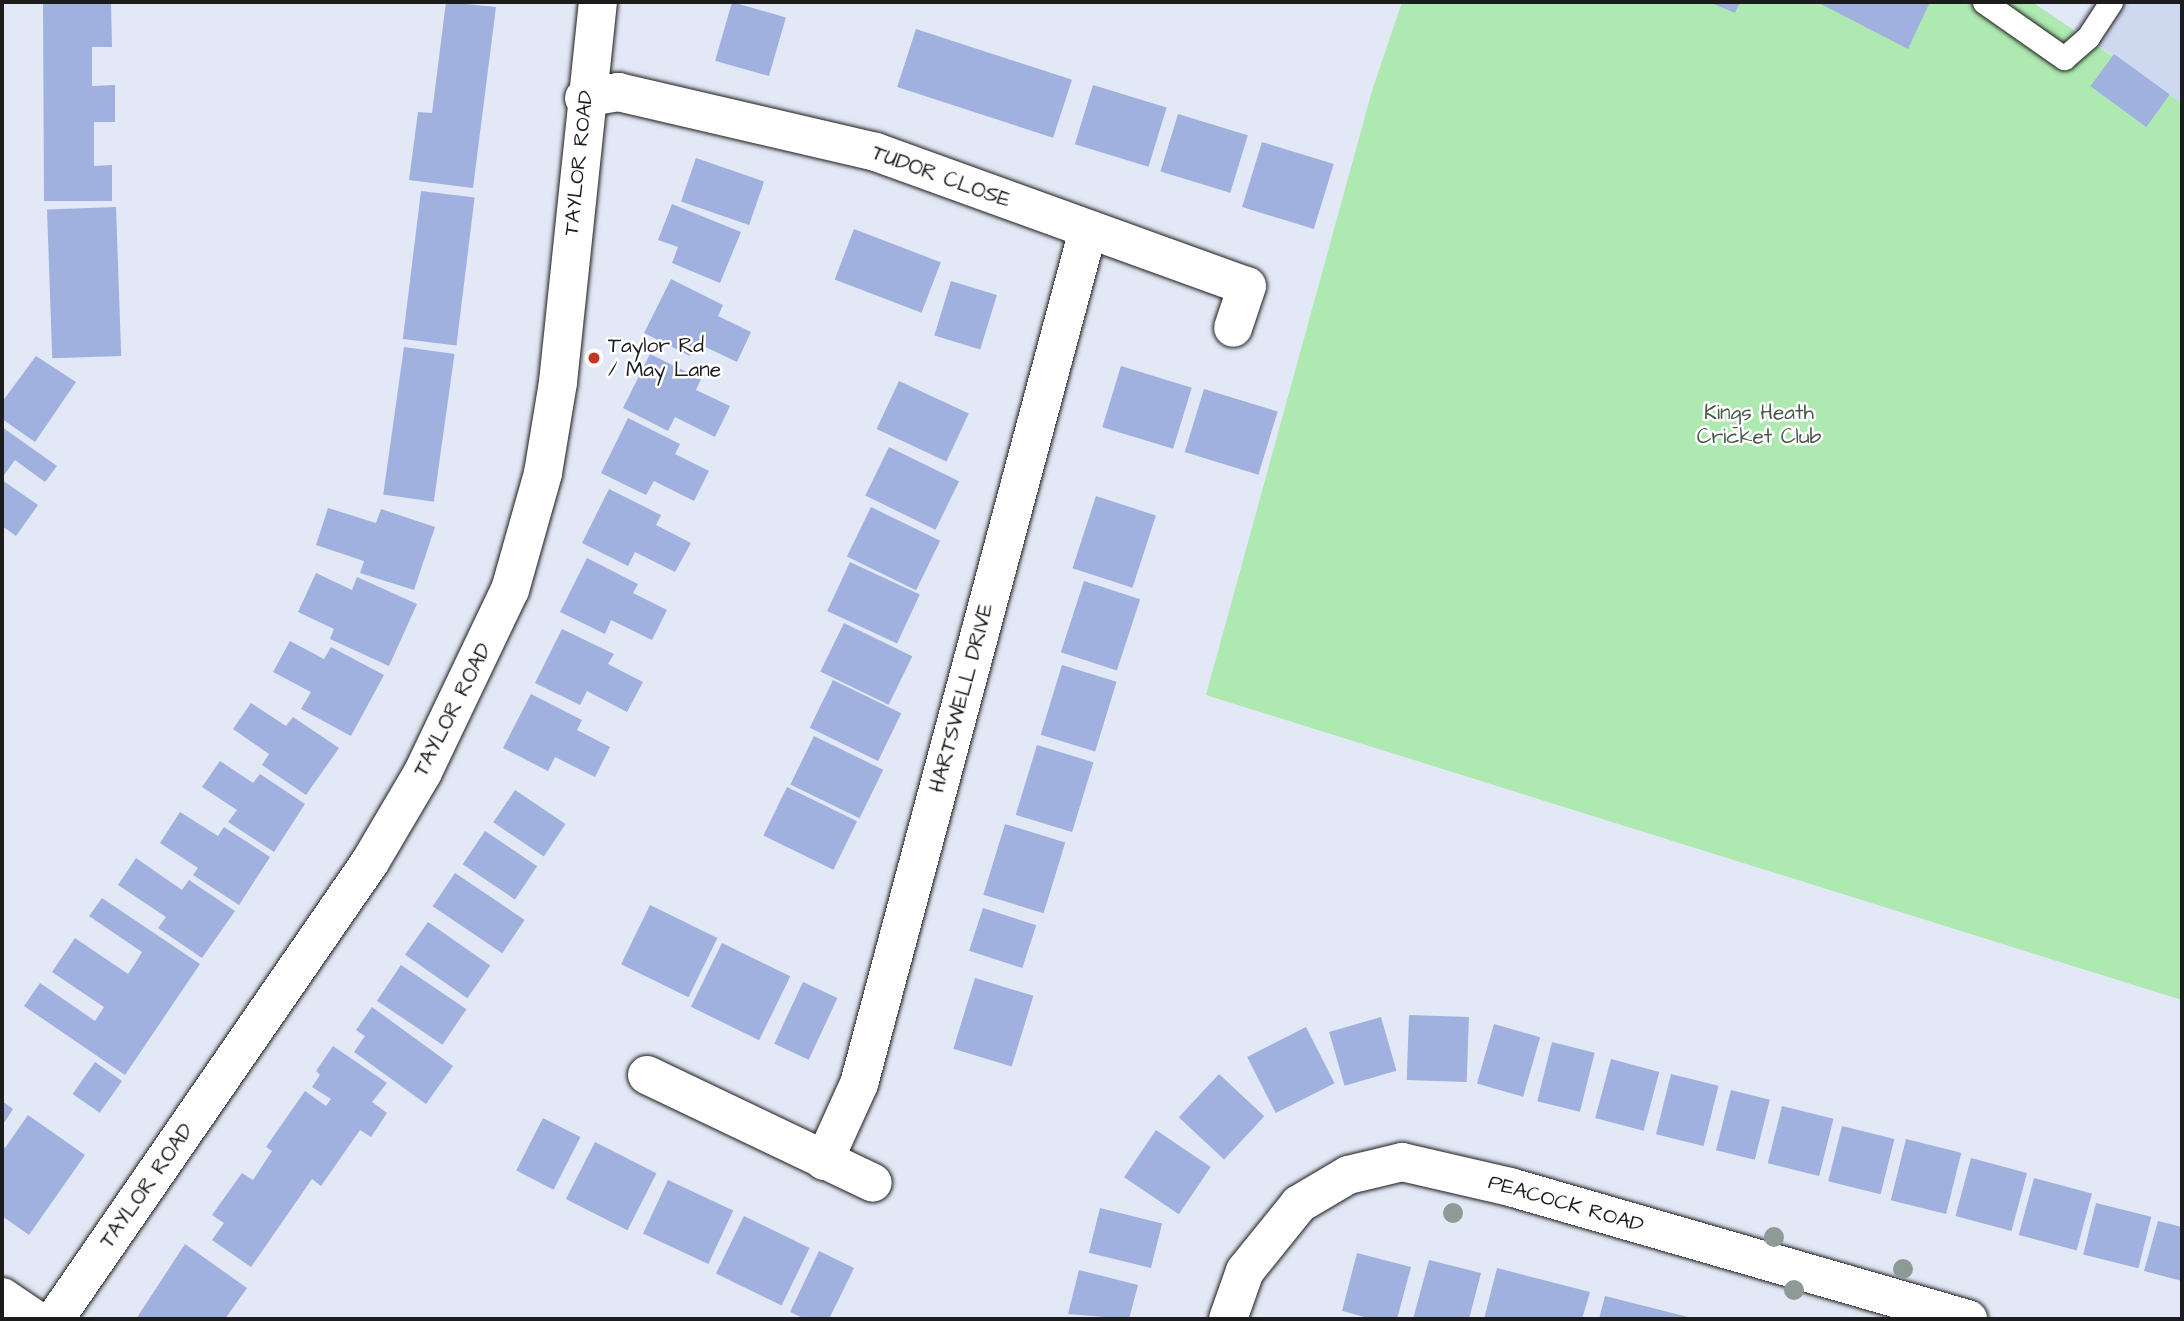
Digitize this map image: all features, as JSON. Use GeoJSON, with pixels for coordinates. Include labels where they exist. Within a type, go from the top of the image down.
{"type":"FeatureCollection","features":[{"type":"Feature","properties":{"kind":"street","name":"TAYLOR ROAD"},"geometry":{"type":"LineString","coordinates":[[55,1319],[370,862],[429,760],[510,590],[543,473],[556,395],[584,98],[598,2]]}},
{"type":"Feature","properties":{"kind":"street","name":"TUDOR CLOSE"},"geometry":{"type":"LineString","coordinates":[[584,98],[618,92],[794,129],[876,152],[1247,286],[1233,328]]}},
{"type":"Feature","properties":{"kind":"street","name":"HARTSWELL DRIVE"},"geometry":{"type":"LineString","coordinates":[[824,1161],[859,1084],[1088,230]]}},
{"type":"Feature","properties":{"kind":"street"},"geometry":{"type":"LineString","coordinates":[[647,1075],[873,1183]]}},
{"type":"Feature","properties":{"kind":"street","name":"PEACOCK ROAD"},"geometry":{"type":"LineString","coordinates":[[1228,1319],[1245,1272],[1299,1204],[1348,1175],[1402,1162],[1510,1187],[1968,1319]]}},
{"type":"Feature","properties":{"kind":"street"},"geometry":{"type":"LineString","coordinates":[[2,1297],[34,1319]]}},
{"type":"Feature","properties":{"kind":"lane"},"geometry":{"type":"LineString","coordinates":[[1984,2],[2064,58],[2088,37],[2111,2]]}},
{"type":"Feature","properties":{"kind":"shaded area"},"geometry":{"type":"Polygon","coordinates":[[[2092,2],[2182,2],[2182,103],[2074,29],[2092,2]]]}},
{"type":"Feature","properties":{"kind":"green space","name":"Kings Heath Cricket Club"},"geometry":{"type":"Polygon","coordinates":[[[1402,2],[2032,2],[2182,103],[2182,1000],[1206,695],[1372,91],[1402,2]]]}},
{"type":"Feature","properties":{"kind":"building"},"geometry":{"type":"Polygon","coordinates":[[[43,2],[111,2],[112,47],[92,47],[92,86],[115,85],[115,122],[94,122],[94,166],[112,165],[112,201],[44,201],[43,2]]]}},
{"type":"Feature","properties":{"kind":"building"},"geometry":{"type":"Polygon","coordinates":[[[446,2],[496,7],[473,188],[409,180],[418,112],[432,113],[446,2]]]}},
{"type":"Feature","properties":{"kind":"building"},"geometry":{"type":"Polygon","coordinates":[[[732,2],[786,17],[769,76],[715,61],[732,2]]]}},
{"type":"Feature","properties":{"kind":"building"},"geometry":{"type":"Polygon","coordinates":[[[1709,2],[1740,2],[1735,13],[1709,2]]]}},
{"type":"Feature","properties":{"kind":"building"},"geometry":{"type":"Polygon","coordinates":[[[1817,2],[1930,2],[1908,49],[1817,2]]]}},
{"type":"Feature","properties":{"kind":"building"},"geometry":{"type":"Polygon","coordinates":[[[916,29],[1072,80],[1053,138],[897,87],[916,29]]]}},
{"type":"Feature","properties":{"kind":"building"},"geometry":{"type":"Polygon","coordinates":[[[2114,54],[2170,95],[2146,127],[2090,86],[2114,54]]]}},
{"type":"Feature","properties":{"kind":"building"},"geometry":{"type":"Polygon","coordinates":[[[1093,85],[1167,108],[1149,167],[1075,144],[1093,85]]]}},
{"type":"Feature","properties":{"kind":"building"},"geometry":{"type":"Polygon","coordinates":[[[1178,114],[1248,135],[1230,193],[1160,171],[1178,114]]]}},
{"type":"Feature","properties":{"kind":"building"},"geometry":{"type":"Polygon","coordinates":[[[1262,142],[1334,164],[1314,229],[1242,207],[1262,142]]]}},
{"type":"Feature","properties":{"kind":"building"},"geometry":{"type":"Polygon","coordinates":[[[696,158],[764,181],[749,225],[681,201],[696,158]]]}},
{"type":"Feature","properties":{"kind":"building"},"geometry":{"type":"Polygon","coordinates":[[[421,191],[475,198],[456,345],[403,339],[421,191]]]}},
{"type":"Feature","properties":{"kind":"building"},"geometry":{"type":"Polygon","coordinates":[[[672,204],[741,232],[720,283],[672,263],[678,247],[658,240],[672,204]]]}},
{"type":"Feature","properties":{"kind":"building"},"geometry":{"type":"Polygon","coordinates":[[[116,207],[121,356],[52,358],[47,209],[116,207]]]}},
{"type":"Feature","properties":{"kind":"building"},"geometry":{"type":"Polygon","coordinates":[[[854,229],[941,262],[921,313],[835,279],[854,229]]]}},
{"type":"Feature","properties":{"kind":"building"},"geometry":{"type":"Polygon","coordinates":[[[671,279],[723,305],[718,316],[751,332],[737,362],[697,343],[690,356],[644,333],[671,279]]]}},
{"type":"Feature","properties":{"kind":"building"},"geometry":{"type":"Polygon","coordinates":[[[951,281],[997,295],[980,350],[934,336],[951,281]]]}},
{"type":"Feature","properties":{"kind":"building"},"geometry":{"type":"Polygon","coordinates":[[[404,347],[455,354],[434,502],[383,495],[404,347]]]}},
{"type":"Feature","properties":{"kind":"building"},"geometry":{"type":"Polygon","coordinates":[[[650,354],[701,379],[696,390],[730,406],[715,437],[675,417],[668,431],[623,408],[650,354]]]}},
{"type":"Feature","properties":{"kind":"building"},"geometry":{"type":"Polygon","coordinates":[[[36,356],[76,382],[35,442],[2,419],[2,402],[36,356]]]}},
{"type":"Feature","properties":{"kind":"building"},"geometry":{"type":"Polygon","coordinates":[[[1121,366],[1192,388],[1173,449],[1102,427],[1121,366]]]}},
{"type":"Feature","properties":{"kind":"building"},"geometry":{"type":"Polygon","coordinates":[[[899,381],[969,414],[946,462],[877,429],[899,381]]]}},
{"type":"Feature","properties":{"kind":"building"},"geometry":{"type":"Polygon","coordinates":[[[1204,389],[1278,412],[1258,475],[1185,452],[1204,389]]]}},
{"type":"Feature","properties":{"kind":"building"},"geometry":{"type":"Polygon","coordinates":[[[628,418],[680,444],[675,454],[709,471],[694,501],[654,481],[646,495],[601,473],[628,418]]]}},
{"type":"Feature","properties":{"kind":"building"},"geometry":{"type":"Polygon","coordinates":[[[2,427],[57,466],[45,482],[15,460],[2,478],[2,427]]]}},
{"type":"Feature","properties":{"kind":"building"},"geometry":{"type":"Polygon","coordinates":[[[889,447],[959,481],[935,530],[865,496],[889,447]]]}},
{"type":"Feature","properties":{"kind":"building"},"geometry":{"type":"Polygon","coordinates":[[[2,480],[38,505],[16,536],[2,526],[2,480]]]}},
{"type":"Feature","properties":{"kind":"building"},"geometry":{"type":"Polygon","coordinates":[[[609,489],[661,515],[656,525],[691,543],[675,572],[635,552],[628,566],[582,543],[609,489]]]}},
{"type":"Feature","properties":{"kind":"building"},"geometry":{"type":"Polygon","coordinates":[[[1096,496],[1156,515],[1132,588],[1073,568],[1096,496]]]}},
{"type":"Feature","properties":{"kind":"building"},"geometry":{"type":"Polygon","coordinates":[[[871,507],[940,541],[916,590],[847,556],[871,507]]]}},
{"type":"Feature","properties":{"kind":"building"},"geometry":{"type":"Polygon","coordinates":[[[328,508],[376,523],[381,509],[435,527],[414,590],[360,573],[364,561],[316,545],[328,508]]]}},
{"type":"Feature","properties":{"kind":"building"},"geometry":{"type":"Polygon","coordinates":[[[587,558],[638,584],[633,593],[667,610],[652,640],[611,620],[605,634],[560,612],[587,558]]]}},
{"type":"Feature","properties":{"kind":"building"},"geometry":{"type":"Polygon","coordinates":[[[850,562],[920,595],[897,643],[827,611],[850,562]]]}},
{"type":"Feature","properties":{"kind":"building"},"geometry":{"type":"Polygon","coordinates":[[[316,573],[352,590],[357,577],[417,604],[389,666],[330,639],[334,629],[298,612],[316,573]]]}},
{"type":"Feature","properties":{"kind":"building"},"geometry":{"type":"Polygon","coordinates":[[[1084,581],[1140,599],[1117,671],[1061,652],[1084,581]]]}},
{"type":"Feature","properties":{"kind":"building"},"geometry":{"type":"Polygon","coordinates":[[[844,623],[912,656],[889,705],[820,672],[844,623]]]}},
{"type":"Feature","properties":{"kind":"building"},"geometry":{"type":"Polygon","coordinates":[[[562,629],[614,654],[608,664],[643,682],[627,712],[587,691],[580,705],[535,683],[562,629]]]}},
{"type":"Feature","properties":{"kind":"building"},"geometry":{"type":"Polygon","coordinates":[[[290,641],[324,659],[331,647],[384,675],[351,736],[301,709],[311,692],[273,672],[290,641]]]}},
{"type":"Feature","properties":{"kind":"building"},"geometry":{"type":"Polygon","coordinates":[[[1062,665],[1117,682],[1095,751],[1041,735],[1062,665]]]}},
{"type":"Feature","properties":{"kind":"building"},"geometry":{"type":"Polygon","coordinates":[[[833,680],[901,713],[878,761],[810,728],[833,680]]]}},
{"type":"Feature","properties":{"kind":"building"},"geometry":{"type":"Polygon","coordinates":[[[531,694],[582,720],[577,730],[610,747],[595,777],[555,757],[548,771],[503,748],[531,694]]]}},
{"type":"Feature","properties":{"kind":"building"},"geometry":{"type":"Polygon","coordinates":[[[251,703],[286,726],[293,717],[339,748],[306,795],[262,765],[269,754],[233,729],[251,703]]]}},
{"type":"Feature","properties":{"kind":"building"},"geometry":{"type":"Polygon","coordinates":[[[814,736],[883,770],[860,818],[790,785],[814,736]]]}},
{"type":"Feature","properties":{"kind":"building"},"geometry":{"type":"Polygon","coordinates":[[[1037,745],[1093,762],[1072,832],[1016,815],[1037,745]]]}},
{"type":"Feature","properties":{"kind":"building"},"geometry":{"type":"Polygon","coordinates":[[[220,761],[253,783],[260,774],[305,804],[274,852],[228,822],[237,810],[202,787],[220,761]]]}},
{"type":"Feature","properties":{"kind":"building"},"geometry":{"type":"Polygon","coordinates":[[[787,787],[857,821],[833,870],[763,836],[787,787]]]}},
{"type":"Feature","properties":{"kind":"building"},"geometry":{"type":"Polygon","coordinates":[[[515,790],[566,824],[544,856],[493,822],[515,790]]]}},
{"type":"Feature","properties":{"kind":"building"},"geometry":{"type":"Polygon","coordinates":[[[180,812],[218,836],[224,827],[270,857],[239,905],[193,875],[198,868],[160,843],[180,812]]]}},
{"type":"Feature","properties":{"kind":"building"},"geometry":{"type":"Polygon","coordinates":[[[1005,824],[1065,842],[1044,913],[983,895],[1005,824]]]}},
{"type":"Feature","properties":{"kind":"building"},"geometry":{"type":"Polygon","coordinates":[[[485,831],[537,866],[515,899],[463,864],[485,831]]]}},
{"type":"Feature","properties":{"kind":"building"},"geometry":{"type":"Polygon","coordinates":[[[136,858],[182,890],[189,880],[235,911],[202,958],[158,928],[166,917],[118,885],[136,858]]]}},
{"type":"Feature","properties":{"kind":"building"},"geometry":{"type":"Polygon","coordinates":[[[455,873],[525,920],[502,953],[433,906],[455,873]]]}},
{"type":"Feature","properties":{"kind":"building"},"geometry":{"type":"Polygon","coordinates":[[[102,898],[200,964],[125,1075],[24,1006],[40,983],[95,1021],[104,1007],[52,972],[75,938],[128,974],[142,952],[89,916],[102,898]]]}},
{"type":"Feature","properties":{"kind":"building"},"geometry":{"type":"Polygon","coordinates":[[[650,905],[717,938],[688,997],[621,964],[650,905]]]}},
{"type":"Feature","properties":{"kind":"building"},"geometry":{"type":"Polygon","coordinates":[[[983,908],[1036,925],[1022,968],[969,951],[983,908]]]}},
{"type":"Feature","properties":{"kind":"building"},"geometry":{"type":"Polygon","coordinates":[[[428,922],[490,966],[467,998],[405,955],[428,922]]]}},
{"type":"Feature","properties":{"kind":"building"},"geometry":{"type":"Polygon","coordinates":[[[722,943],[790,976],[759,1040],[691,1007],[722,943]]]}},
{"type":"Feature","properties":{"kind":"building"},"geometry":{"type":"Polygon","coordinates":[[[401,965],[466,1009],[442,1045],[377,1001],[401,965]]]}},
{"type":"Feature","properties":{"kind":"building"},"geometry":{"type":"Polygon","coordinates":[[[975,978],[1033,996],[1012,1067],[953,1049],[975,978]]]}},
{"type":"Feature","properties":{"kind":"building"},"geometry":{"type":"Polygon","coordinates":[[[803,982],[837,998],[809,1060],[774,1044],[803,982]]]}},
{"type":"Feature","properties":{"kind":"building"},"geometry":{"type":"Polygon","coordinates":[[[372,1007],[453,1066],[426,1104],[354,1052],[365,1036],[356,1030],[372,1007]]]}},
{"type":"Feature","properties":{"kind":"building"},"geometry":{"type":"Polygon","coordinates":[[[1409,1015],[1469,1017],[1467,1082],[1407,1080],[1409,1015]]]}},
{"type":"Feature","properties":{"kind":"building"},"geometry":{"type":"Polygon","coordinates":[[[1381,1017],[1396,1071],[1345,1086],[1329,1032],[1381,1017]]]}},
{"type":"Feature","properties":{"kind":"building"},"geometry":{"type":"Polygon","coordinates":[[[1494,1024],[1540,1037],[1523,1097],[1477,1084],[1494,1024]]]}},
{"type":"Feature","properties":{"kind":"building"},"geometry":{"type":"Polygon","coordinates":[[[1306,1027],[1335,1083],[1276,1113],[1247,1057],[1306,1027]]]}},
{"type":"Feature","properties":{"kind":"building"},"geometry":{"type":"Polygon","coordinates":[[[1552,1042],[1595,1053],[1580,1112],[1537,1101],[1552,1042]]]}},
{"type":"Feature","properties":{"kind":"building"},"geometry":{"type":"Polygon","coordinates":[[[333,1046],[387,1083],[372,1102],[387,1113],[371,1137],[360,1130],[321,1186],[312,1179],[251,1267],[212,1240],[224,1223],[212,1215],[242,1173],[253,1180],[272,1151],[266,1147],[305,1091],[326,1106],[331,1099],[312,1087],[320,1075],[316,1071],[333,1046]]]}},
{"type":"Feature","properties":{"kind":"building"},"geometry":{"type":"Polygon","coordinates":[[[1611,1059],[1659,1072],[1644,1131],[1595,1118],[1611,1059]]]}},
{"type":"Feature","properties":{"kind":"building"},"geometry":{"type":"Polygon","coordinates":[[[95,1062],[122,1081],[100,1113],[73,1094],[95,1062]]]}},
{"type":"Feature","properties":{"kind":"building"},"geometry":{"type":"Polygon","coordinates":[[[1219,1074],[1264,1116],[1224,1159],[1179,1117],[1219,1074]]]}},
{"type":"Feature","properties":{"kind":"building"},"geometry":{"type":"Polygon","coordinates":[[[1671,1074],[1719,1086],[1704,1146],[1656,1134],[1671,1074]]]}},
{"type":"Feature","properties":{"kind":"building"},"geometry":{"type":"Polygon","coordinates":[[[1731,1090],[1770,1100],[1755,1160],[1716,1150],[1731,1090]]]}},
{"type":"Feature","properties":{"kind":"building"},"geometry":{"type":"Polygon","coordinates":[[[2,1101],[13,1109],[2,1126],[2,1101]]]}},
{"type":"Feature","properties":{"kind":"building"},"geometry":{"type":"Polygon","coordinates":[[[1782,1106],[1833,1119],[1819,1176],[1768,1163],[1782,1106]]]}},
{"type":"Feature","properties":{"kind":"building"},"geometry":{"type":"Polygon","coordinates":[[[28,1115],[85,1155],[29,1235],[2,1216],[2,1145],[5,1148],[28,1115]]]}},
{"type":"Feature","properties":{"kind":"building"},"geometry":{"type":"Polygon","coordinates":[[[543,1118],[580,1137],[554,1190],[516,1171],[543,1118]]]}},
{"type":"Feature","properties":{"kind":"building"},"geometry":{"type":"Polygon","coordinates":[[[1842,1126],[1894,1139],[1881,1194],[1828,1181],[1842,1126]]]}},
{"type":"Feature","properties":{"kind":"building"},"geometry":{"type":"Polygon","coordinates":[[[1156,1130],[1211,1167],[1179,1214],[1124,1177],[1156,1130]]]}},
{"type":"Feature","properties":{"kind":"building"},"geometry":{"type":"Polygon","coordinates":[[[1906,1139],[1961,1153],[1946,1214],[1891,1200],[1906,1139]]]}},
{"type":"Feature","properties":{"kind":"building"},"geometry":{"type":"Polygon","coordinates":[[[595,1142],[656,1173],[627,1230],[566,1199],[595,1142]]]}},
{"type":"Feature","properties":{"kind":"building"},"geometry":{"type":"Polygon","coordinates":[[[1971,1158],[2027,1173],[2011,1231],[1955,1216],[1971,1158]]]}},
{"type":"Feature","properties":{"kind":"building"},"geometry":{"type":"Polygon","coordinates":[[[2034,1178],[2092,1194],[2077,1251],[2019,1235],[2034,1178]]]}},
{"type":"Feature","properties":{"kind":"building"},"geometry":{"type":"Polygon","coordinates":[[[668,1180],[733,1210],[708,1264],[643,1233],[668,1180]]]}},
{"type":"Feature","properties":{"kind":"building"},"geometry":{"type":"Polygon","coordinates":[[[2096,1203],[2151,1217],[2138,1268],[2083,1254],[2096,1203]]]}},
{"type":"Feature","properties":{"kind":"building"},"geometry":{"type":"Polygon","coordinates":[[[1100,1208],[1162,1223],[1151,1268],[1089,1253],[1100,1208]]]}},
{"type":"Feature","properties":{"kind":"building"},"geometry":{"type":"Polygon","coordinates":[[[744,1216],[810,1248],[782,1306],[716,1274],[744,1216]]]}},
{"type":"Feature","properties":{"kind":"building"},"geometry":{"type":"Polygon","coordinates":[[[2158,1221],[2182,1227],[2182,1281],[2144,1271],[2158,1221]]]}},
{"type":"Feature","properties":{"kind":"building"},"geometry":{"type":"Polygon","coordinates":[[[185,1244],[247,1288],[225,1319],[136,1319],[185,1244]]]}},
{"type":"Feature","properties":{"kind":"building"},"geometry":{"type":"Polygon","coordinates":[[[819,1251],[854,1268],[829,1319],[805,1319],[790,1312],[819,1251]]]}},
{"type":"Feature","properties":{"kind":"building"},"geometry":{"type":"Polygon","coordinates":[[[1357,1253],[1411,1267],[1397,1319],[1372,1319],[1342,1311],[1357,1253]]]}},
{"type":"Feature","properties":{"kind":"building"},"geometry":{"type":"Polygon","coordinates":[[[1429,1260],[1481,1273],[1469,1319],[1413,1319],[1429,1260]]]}},
{"type":"Feature","properties":{"kind":"building"},"geometry":{"type":"Polygon","coordinates":[[[1497,1268],[1590,1292],[1582,1319],[1484,1319],[1497,1268]]]}},
{"type":"Feature","properties":{"kind":"building"},"geometry":{"type":"Polygon","coordinates":[[[1079,1270],[1138,1285],[1129,1319],[1068,1314],[1079,1270]]]}},
{"type":"Feature","properties":{"kind":"building"},"geometry":{"type":"Polygon","coordinates":[[[1605,1296],[1692,1318],[1692,1319],[1599,1319],[1605,1296]]]}},
{"type":"Feature","properties":{"kind":"place","name":"Taylor Rd / May Lane"},"geometry":{"type":"Point","coordinates":[594,358]}}]}
